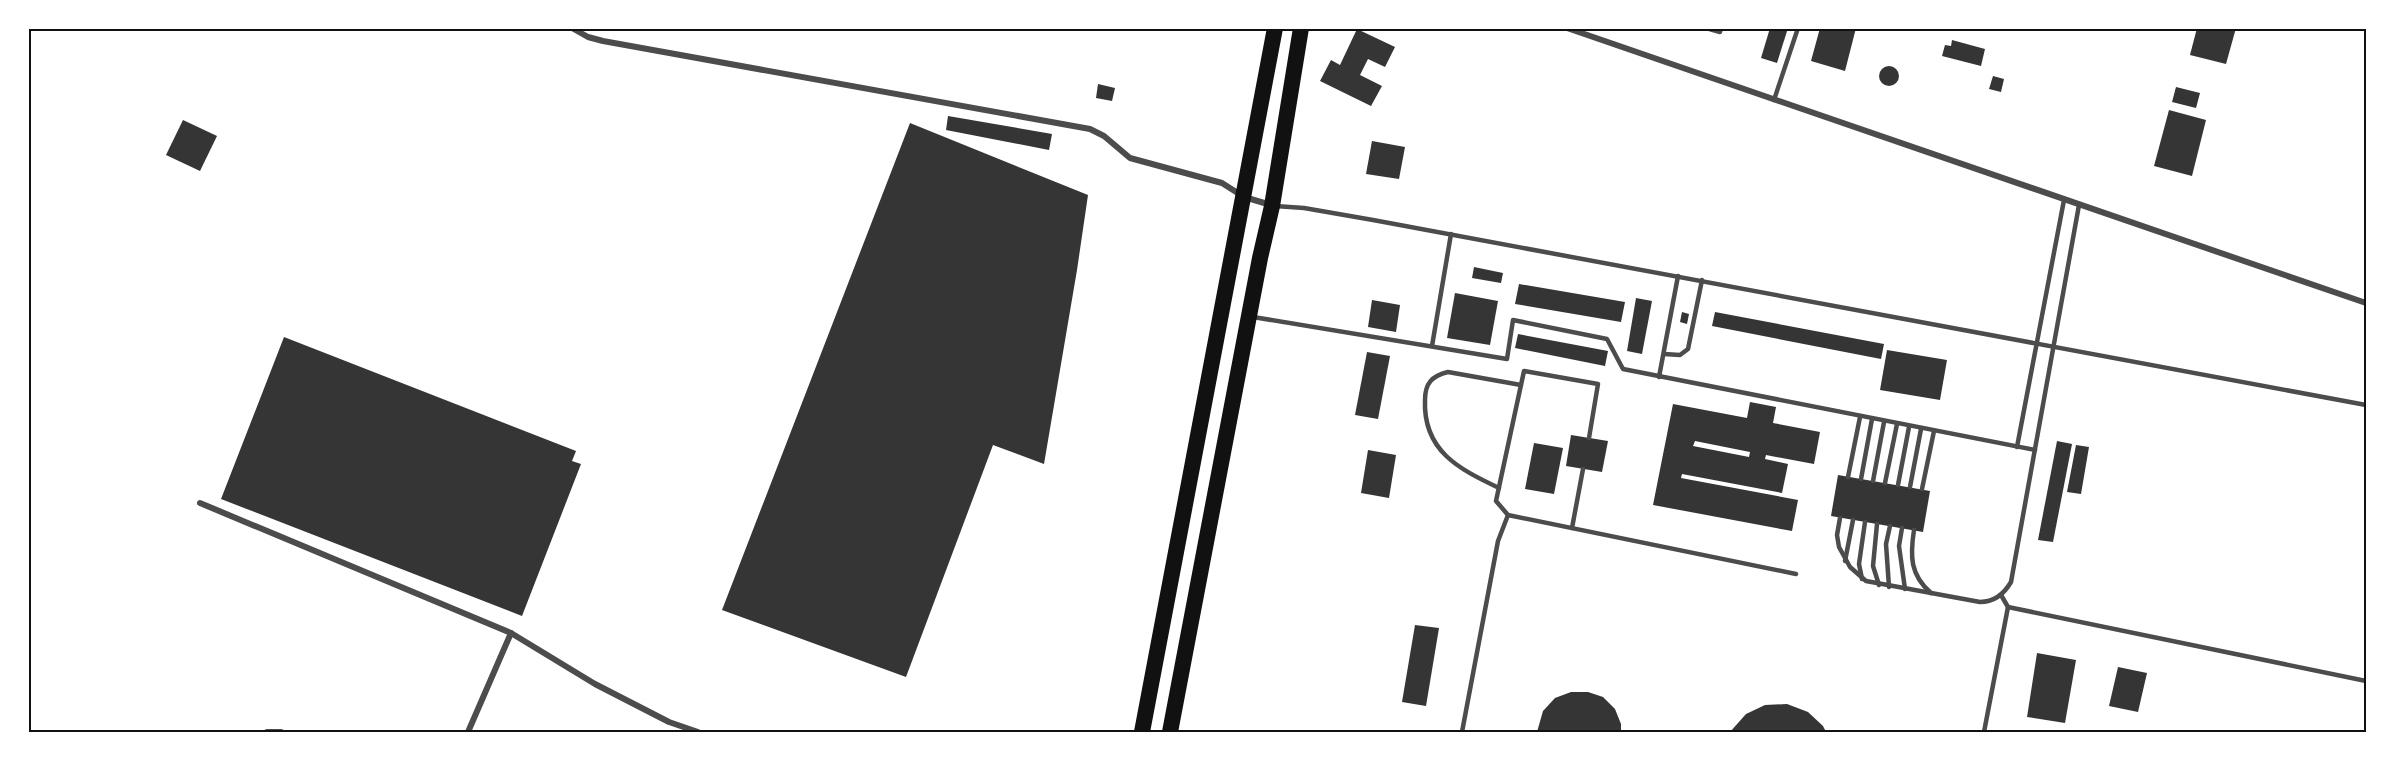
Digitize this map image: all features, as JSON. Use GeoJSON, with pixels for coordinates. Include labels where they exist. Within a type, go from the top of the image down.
{"type":"FeatureCollection","features":[{"type":"Feature","properties":{"kind":"highway"},"geometry":{"type":"LineString","coordinates":[[1142,732],[1275,28]]}},
{"type":"Feature","properties":{"kind":"highway"},"geometry":{"type":"LineString","coordinates":[[1170,732],[1272,206],[1301,28]]}},
{"type":"Feature","properties":{"kind":"street"},"geometry":{"type":"LineString","coordinates":[[572,28],[603,41],[1090,129],[1104,135],[1130,158],[1222,183],[1244,197],[1272,206]]}},
{"type":"Feature","properties":{"kind":"street"},"geometry":{"type":"LineString","coordinates":[[1567,28],[2367,303]]}},
{"type":"Feature","properties":{"kind":"street"},"geometry":{"type":"LineString","coordinates":[[200,503],[511,633],[596,684],[669,722],[698,732]]}},
{"type":"Feature","properties":{"kind":"street"},"geometry":{"type":"LineString","coordinates":[[468,732],[511,633]]}},
{"type":"Feature","properties":{"kind":"street"},"geometry":{"type":"LineString","coordinates":[[267,732],[281,732]]}},
{"type":"Feature","properties":{"kind":"lane"},"geometry":{"type":"LineString","coordinates":[[1590,36],[1593,28]]}},
{"type":"Feature","properties":{"kind":"lane"},"geometry":{"type":"LineString","coordinates":[[1706,28],[1720,33],[1721,28]]}},
{"type":"Feature","properties":{"kind":"lane"},"geometry":{"type":"LineString","coordinates":[[1774,100],[1798,28]]}},
{"type":"Feature","properties":{"kind":"lane"},"geometry":{"type":"LineString","coordinates":[[2017,447],[2064,200]]}},
{"type":"Feature","properties":{"kind":"lane"},"geometry":{"type":"LineString","coordinates":[[1840,518],[1837,535],[1839,547],[1845,561],[1862,579],[1879,585],[1980,602],[1988,602],[2001,595],[2011,582],[2079,205]]}},
{"type":"Feature","properties":{"kind":"lane"},"geometry":{"type":"LineString","coordinates":[[1272,206],[1304,208],[1452,234],[2367,405]]}},
{"type":"Feature","properties":{"kind":"lane"},"geometry":{"type":"LineString","coordinates":[[1432,346],[1452,234]]}},
{"type":"Feature","properties":{"kind":"lane"},"geometry":{"type":"LineString","coordinates":[[1659,377],[1678,276]]}},
{"type":"Feature","properties":{"kind":"lane"},"geometry":{"type":"LineString","coordinates":[[1664,354],[1680,355],[1688,349],[1692,339],[1702,280]]}},
{"type":"Feature","properties":{"kind":"lane"},"geometry":{"type":"LineString","coordinates":[[1250,317],[1506,358],[1513,321],[1608,339],[1623,369],[2035,450]]}},
{"type":"Feature","properties":{"kind":"lane"},"geometry":{"type":"LineString","coordinates":[[1589,438],[1598,384],[1524,371],[1497,501],[1508,515],[1796,574]]}},
{"type":"Feature","properties":{"kind":"lane"},"geometry":{"type":"LineString","coordinates":[[1499,488],[1454,463],[1439,449],[1426,425],[1425,392],[1429,381],[1437,375],[1448,372],[1521,384]]}},
{"type":"Feature","properties":{"kind":"lane"},"geometry":{"type":"LineString","coordinates":[[1848,477],[1860,417]]}},
{"type":"Feature","properties":{"kind":"lane"},"geometry":{"type":"LineString","coordinates":[[1861,479],[1872,419]]}},
{"type":"Feature","properties":{"kind":"lane"},"geometry":{"type":"LineString","coordinates":[[1873,481],[1884,422]]}},
{"type":"Feature","properties":{"kind":"lane"},"geometry":{"type":"LineString","coordinates":[[1885,483],[1897,424]]}},
{"type":"Feature","properties":{"kind":"lane"},"geometry":{"type":"LineString","coordinates":[[1898,485],[1909,427]]}},
{"type":"Feature","properties":{"kind":"lane"},"geometry":{"type":"LineString","coordinates":[[1910,487],[1921,429]]}},
{"type":"Feature","properties":{"kind":"lane"},"geometry":{"type":"LineString","coordinates":[[1922,489],[1934,431]]}},
{"type":"Feature","properties":{"kind":"lane"},"geometry":{"type":"LineString","coordinates":[[1572,528],[1583,469]]}},
{"type":"Feature","properties":{"kind":"lane"},"geometry":{"type":"LineString","coordinates":[[1462,732],[1498,540],[1508,515]]}},
{"type":"Feature","properties":{"kind":"lane"},"geometry":{"type":"LineString","coordinates":[[1845,561],[1853,520]]}},
{"type":"Feature","properties":{"kind":"lane"},"geometry":{"type":"LineString","coordinates":[[1862,579],[1859,564],[1865,522]]}},
{"type":"Feature","properties":{"kind":"lane"},"geometry":{"type":"LineString","coordinates":[[1877,524],[1873,566],[1879,585]]}},
{"type":"Feature","properties":{"kind":"lane"},"geometry":{"type":"LineString","coordinates":[[1889,586],[1886,544],[1890,526]]}},
{"type":"Feature","properties":{"kind":"lane"},"geometry":{"type":"LineString","coordinates":[[1902,528],[1899,546],[1905,589]]}},
{"type":"Feature","properties":{"kind":"lane"},"geometry":{"type":"LineString","coordinates":[[1914,530],[1911,562],[1923,586],[1933,594]]}},
{"type":"Feature","properties":{"kind":"lane"},"geometry":{"type":"LineString","coordinates":[[1984,732],[2008,607],[2001,595]]}},
{"type":"Feature","properties":{"kind":"lane"},"geometry":{"type":"LineString","coordinates":[[2008,607],[2367,681]]}},
{"type":"Feature","properties":{"kind":"building"},"geometry":{"type":"Polygon","coordinates":[[[1770,28],[1788,28],[1777,63],[1761,58],[1770,28]]]}},
{"type":"Feature","properties":{"kind":"building"},"geometry":{"type":"Polygon","coordinates":[[[1820,28],[1856,28],[1845,71],[1811,61],[1820,28]]]}},
{"type":"Feature","properties":{"kind":"building"},"geometry":{"type":"Polygon","coordinates":[[[2197,28],[2236,28],[2226,64],[2190,55],[2197,28]]]}},
{"type":"Feature","properties":{"kind":"building"},"geometry":{"type":"Polygon","coordinates":[[[1357,29],[1395,47],[1385,67],[1368,59],[1360,75],[1382,86],[1371,106],[1320,81],[1331,60],[1340,65],[1357,29]]]}},
{"type":"Feature","properties":{"kind":"building"},"geometry":{"type":"Polygon","coordinates":[[[1952,40],[1985,49],[1981,66],[1942,56],[1945,45],[1951,46],[1952,40]]]}},
{"type":"Feature","properties":{"kind":"building"},"geometry":{"type":"Polygon","coordinates":[[[1889,66],[1896,69],[1899,76],[1896,83],[1889,86],[1882,83],[1879,76],[1882,69],[1889,66]]]}},
{"type":"Feature","properties":{"kind":"building"},"geometry":{"type":"Polygon","coordinates":[[[1993,76],[2004,79],[2001,92],[1989,89],[1993,76]]]}},
{"type":"Feature","properties":{"kind":"building"},"geometry":{"type":"Polygon","coordinates":[[[1098,84],[1115,88],[1112,101],[1096,98],[1098,84]]]}},
{"type":"Feature","properties":{"kind":"building"},"geometry":{"type":"Polygon","coordinates":[[[2176,87],[2200,93],[2196,108],[2172,102],[2176,87]]]}},
{"type":"Feature","properties":{"kind":"building"},"geometry":{"type":"Polygon","coordinates":[[[2169,110],[2206,120],[2192,176],[2154,166],[2169,110]]]}},
{"type":"Feature","properties":{"kind":"building"},"geometry":{"type":"Polygon","coordinates":[[[948,116],[1052,134],[1049,150],[946,130],[948,116]]]}},
{"type":"Feature","properties":{"kind":"building"},"geometry":{"type":"Polygon","coordinates":[[[183,120],[217,136],[200,171],[166,155],[183,120]]]}},
{"type":"Feature","properties":{"kind":"building"},"geometry":{"type":"Polygon","coordinates":[[[910,123],[1088,195],[1044,464],[993,445],[906,677],[722,610],[910,123]]]}},
{"type":"Feature","properties":{"kind":"building"},"geometry":{"type":"Polygon","coordinates":[[[1372,141],[1405,147],[1399,179],[1366,174],[1372,141]]]}},
{"type":"Feature","properties":{"kind":"building"},"geometry":{"type":"Polygon","coordinates":[[[1474,267],[1503,273],[1501,283],[1472,278],[1474,267]]]}},
{"type":"Feature","properties":{"kind":"building"},"geometry":{"type":"Polygon","coordinates":[[[1519,284],[1625,302],[1621,322],[1515,304],[1519,284]]]}},
{"type":"Feature","properties":{"kind":"building"},"geometry":{"type":"Polygon","coordinates":[[[1455,293],[1498,301],[1490,345],[1447,338],[1455,293]]]}},
{"type":"Feature","properties":{"kind":"building"},"geometry":{"type":"Polygon","coordinates":[[[1636,298],[1652,301],[1642,354],[1627,351],[1636,298]]]}},
{"type":"Feature","properties":{"kind":"building"},"geometry":{"type":"Polygon","coordinates":[[[1372,300],[1400,305],[1396,332],[1368,327],[1372,300]]]}},
{"type":"Feature","properties":{"kind":"building"},"geometry":{"type":"Polygon","coordinates":[[[1682,312],[1689,314],[1687,324],[1680,322],[1682,312]]]}},
{"type":"Feature","properties":{"kind":"building"},"geometry":{"type":"Polygon","coordinates":[[[1715,312],[1884,344],[1881,359],[1712,326],[1715,312]]]}},
{"type":"Feature","properties":{"kind":"building"},"geometry":{"type":"Polygon","coordinates":[[[1518,334],[1608,351],[1605,366],[1515,348],[1518,334]]]}},
{"type":"Feature","properties":{"kind":"building"},"geometry":{"type":"Polygon","coordinates":[[[284,337],[576,451],[572,461],[581,464],[522,616],[221,499],[284,337]]]}},
{"type":"Feature","properties":{"kind":"building"},"geometry":{"type":"Polygon","coordinates":[[[1887,350],[1947,360],[1940,400],[1880,390],[1887,350]]]}},
{"type":"Feature","properties":{"kind":"building"},"geometry":{"type":"Polygon","coordinates":[[[1367,352],[1390,356],[1378,419],[1355,415],[1367,352]]]}},
{"type":"Feature","properties":{"kind":"building"},"geometry":{"type":"Polygon","coordinates":[[[1750,402],[1776,407],[1773,423],[1820,432],[1814,464],[1766,455],[1765,459],[1788,464],[1782,493],[1682,474],[1681,478],[1798,500],[1792,531],[1653,505],[1673,404],[1747,418],[1750,402]],[[1695,441],[1693,446],[1749,457],[1750,452],[1695,441]]]}},
{"type":"Feature","properties":{"kind":"building"},"geometry":{"type":"Polygon","coordinates":[[[1571,435],[1608,441],[1602,472],[1566,466],[1571,435]]]}},
{"type":"Feature","properties":{"kind":"building"},"geometry":{"type":"Polygon","coordinates":[[[2057,441],[2072,444],[2053,542],[2038,540],[2057,441]]]}},
{"type":"Feature","properties":{"kind":"building"},"geometry":{"type":"Polygon","coordinates":[[[1534,443],[1563,448],[1554,494],[1525,489],[1534,443]]]}},
{"type":"Feature","properties":{"kind":"building"},"geometry":{"type":"Polygon","coordinates":[[[2076,445],[2089,447],[2081,494],[2067,492],[2076,445]]]}},
{"type":"Feature","properties":{"kind":"building"},"geometry":{"type":"Polygon","coordinates":[[[1368,450],[1396,455],[1389,498],[1361,493],[1368,450]]]}},
{"type":"Feature","properties":{"kind":"building"},"geometry":{"type":"Polygon","coordinates":[[[1838,475],[1930,491],[1923,532],[1831,516],[1838,475]]]}},
{"type":"Feature","properties":{"kind":"building"},"geometry":{"type":"Polygon","coordinates":[[[1415,625],[1439,628],[1426,706],[1402,702],[1415,625]]]}},
{"type":"Feature","properties":{"kind":"building"},"geometry":{"type":"Polygon","coordinates":[[[2037,653],[2076,660],[2065,723],[2027,717],[2037,653]]]}},
{"type":"Feature","properties":{"kind":"building"},"geometry":{"type":"Polygon","coordinates":[[[2118,667],[2147,673],[2138,712],[2109,706],[2118,667]]]}},
{"type":"Feature","properties":{"kind":"building"},"geometry":{"type":"Polygon","coordinates":[[[1571,692],[1588,692],[1603,697],[1615,709],[1621,724],[1621,732],[1537,732],[1543,711],[1555,698],[1571,692]]]}},
{"type":"Feature","properties":{"kind":"building"},"geometry":{"type":"Polygon","coordinates":[[[1787,704],[1808,712],[1826,732],[1730,732],[1746,714],[1765,705],[1787,704]]]}}]}
